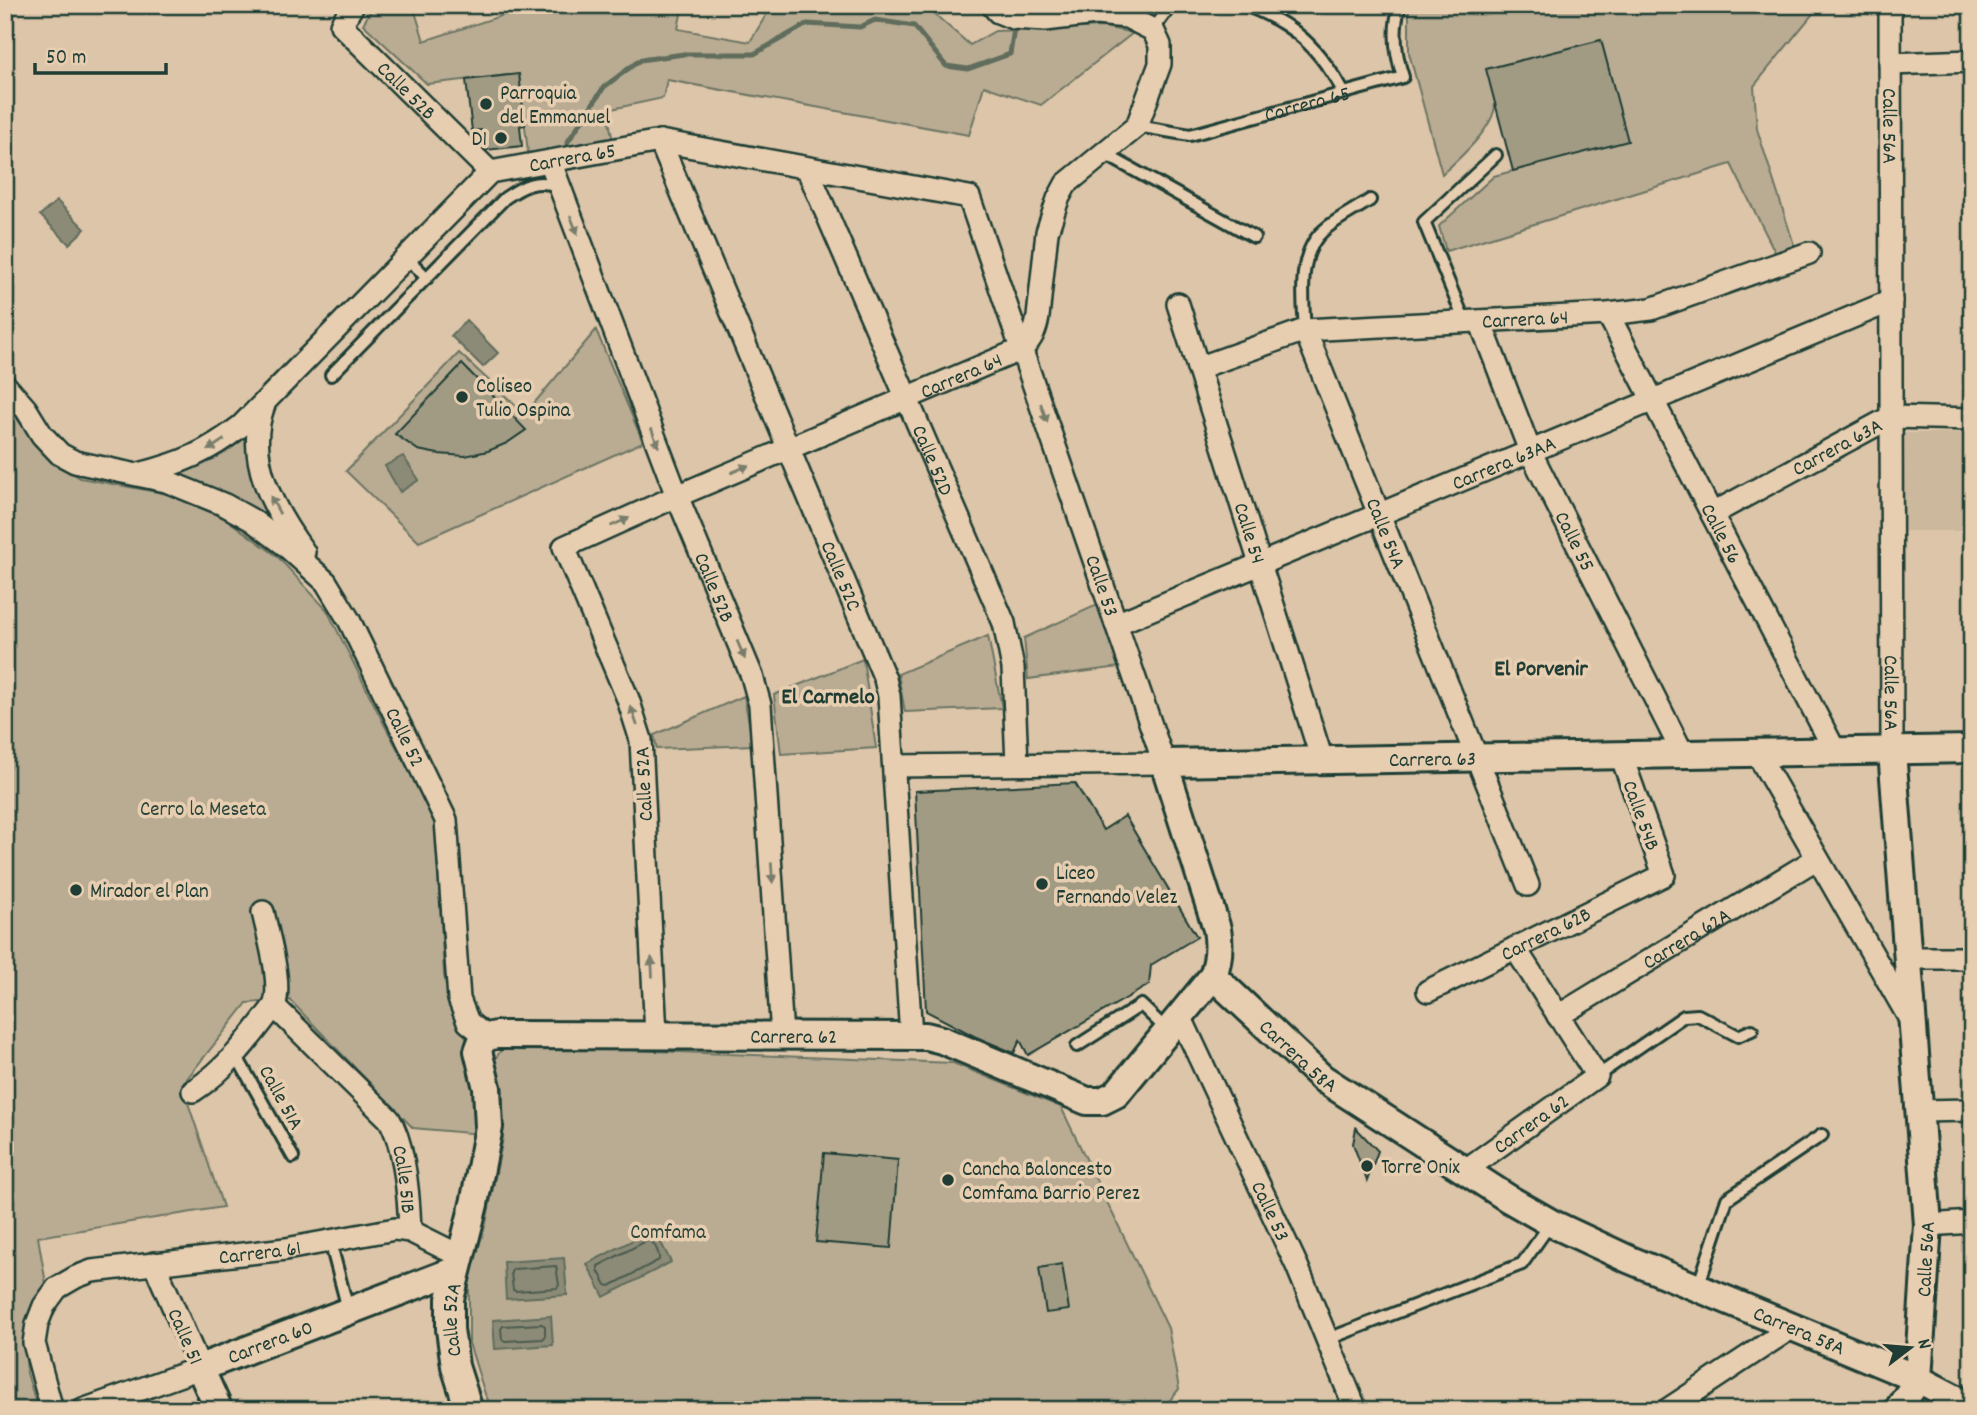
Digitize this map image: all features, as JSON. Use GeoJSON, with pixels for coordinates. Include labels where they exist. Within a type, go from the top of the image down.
{"type":"FeatureCollection","features":[{"type":"Feature","properties":{"kind":"street","name":"Calle 52B"},"geometry":{"type":"LineString","coordinates":[[353,5],[341,25],[490,172]]}},
{"type":"Feature","properties":{"kind":"street"},"geometry":{"type":"LineString","coordinates":[[992,5],[998,12],[1013,18],[1045,20],[1096,14],[1127,17],[1153,30],[1160,45],[1160,64],[1137,126]]}},
{"type":"Feature","properties":{"kind":"street","name":"Calle 56A"},"geometry":{"type":"LineString","coordinates":[[1890,5],[1892,751],[1928,1225],[1918,1379]]}},
{"type":"Feature","properties":{"kind":"street"},"geometry":{"type":"LineString","coordinates":[[1890,64],[1972,61]]}},
{"type":"Feature","properties":{"kind":"street","name":"Carrera 64"},"geometry":{"type":"LineString","coordinates":[[564,547],[1022,349],[1036,329],[1051,214],[1066,184],[1137,126]]}},
{"type":"Feature","properties":{"kind":"street","name":"Carrera 65"},"geometry":{"type":"LineString","coordinates":[[490,172],[660,142],[970,197]]}},
{"type":"Feature","properties":{"kind":"street","name":"Calle 52C"},"geometry":{"type":"LineString","coordinates":[[660,142],[882,669],[889,696],[911,1036]]}},
{"type":"Feature","properties":{"kind":"street","name":"Calle 52B"},"geometry":{"type":"LineString","coordinates":[[550,162],[677,496],[752,676],[760,705],[782,1035]]}},
{"type":"Feature","properties":{"kind":"street","name":"Calle 52D"},"geometry":{"type":"LineString","coordinates":[[807,168],[1004,623],[1013,668],[1017,765]]}},
{"type":"Feature","properties":{"kind":"street"},"geometry":{"type":"LineString","coordinates":[[139,474],[192,458],[211,449],[241,426],[490,172]]}},
{"type":"Feature","properties":{"kind":"street","name":"Calle 53"},"geometry":{"type":"LineString","coordinates":[[970,197],[1164,763],[1217,929],[1218,963],[1213,976]]}},
{"type":"Feature","properties":{"kind":"street","name":"Carrera 64"},"geometry":{"type":"LineString","coordinates":[[1198,368],[1305,330],[1608,314],[1651,309],[1809,253]]}},
{"type":"Feature","properties":{"kind":"street","name":"Carrera 63AA"},"geometry":{"type":"LineString","coordinates":[[1116,624],[1891,301]]}},
{"type":"Feature","properties":{"kind":"street","name":"Calle 54"},"geometry":{"type":"LineString","coordinates":[[1178,304],[1322,760]]}},
{"type":"Feature","properties":{"kind":"street","name":"Calle 56"},"geometry":{"type":"LineString","coordinates":[[1608,314],[1835,751]]}},
{"type":"Feature","properties":{"kind":"street","name":"Calle 55"},"geometry":{"type":"LineString","coordinates":[[1472,321],[1530,451],[1683,754]]}},
{"type":"Feature","properties":{"kind":"street","name":"Calle 54A"},"geometry":{"type":"LineString","coordinates":[[1305,330],[1528,885]]}},
{"type":"Feature","properties":{"kind":"street","name":"Calle 52"},"geometry":{"type":"LineString","coordinates":[[5,386],[60,454],[75,462],[139,474],[194,491],[252,520],[284,544],[326,582],[349,620],[446,820],[459,999],[468,1022],[487,1037]]}},
{"type":"Feature","properties":{"kind":"street"},"geometry":{"type":"LineString","coordinates":[[266,399],[258,422],[257,439],[259,463],[265,482],[293,537],[326,582]]}},
{"type":"Feature","properties":{"kind":"street","name":"Carrera 63A"},"geometry":{"type":"LineString","coordinates":[[1712,514],[1891,417],[1972,419]]}},
{"type":"Feature","properties":{"kind":"street","name":"Calle 52A"},"geometry":{"type":"LineString","coordinates":[[564,547],[628,699],[641,740],[656,1035]]}},
{"type":"Feature","properties":{"kind":"street","name":"Carrera 63"},"geometry":{"type":"LineString","coordinates":[[894,766],[1972,749]]}},
{"type":"Feature","properties":{"kind":"street"},"geometry":{"type":"LineString","coordinates":[[1757,753],[1913,1025]]}},
{"type":"Feature","properties":{"kind":"street","name":"Calle 54B"},"geometry":{"type":"LineString","coordinates":[[1620,755],[1664,875]]}},
{"type":"Feature","properties":{"kind":"street","name":"Carrera 62A"},"geometry":{"type":"LineString","coordinates":[[1558,1016],[1816,859]]}},
{"type":"Feature","properties":{"kind":"street","name":"Carrera 62B"},"geometry":{"type":"LineString","coordinates":[[1429,991],[1664,875]]}},
{"type":"Feature","properties":{"kind":"street"},"geometry":{"type":"LineString","coordinates":[[193,1091],[214,1077],[236,1055],[277,999],[277,985],[263,912]]}},
{"type":"Feature","properties":{"kind":"street"},"geometry":{"type":"LineString","coordinates":[[1515,948],[1597,1076]]}},
{"type":"Feature","properties":{"kind":"street"},"geometry":{"type":"LineString","coordinates":[[1908,958],[1972,958]]}},
{"type":"Feature","properties":{"kind":"street"},"geometry":{"type":"LineString","coordinates":[[1174,1023],[1213,976]]}},
{"type":"Feature","properties":{"kind":"street","name":"Carrera 58A"},"geometry":{"type":"LineString","coordinates":[[1213,976],[1322,1078],[1464,1171],[1551,1223],[1628,1259],[1918,1379],[1972,1407]]}},
{"type":"Feature","properties":{"kind":"street","name":"Calle 51B"},"geometry":{"type":"LineString","coordinates":[[274,1006],[394,1127],[408,1196],[410,1231]]}},
{"type":"Feature","properties":{"kind":"street","name":"Calle 53"},"geometry":{"type":"LineString","coordinates":[[1174,1023],[1297,1266],[1356,1410]]}},
{"type":"Feature","properties":{"kind":"street","name":"Carrera 62"},"geometry":{"type":"LineString","coordinates":[[487,1037],[926,1036],[942,1040],[1087,1101],[1102,1101],[1116,1094],[1174,1023]]}},
{"type":"Feature","properties":{"kind":"street"},"geometry":{"type":"LineString","coordinates":[[458,1263],[474,1204],[489,1127],[487,1088],[478,1052],[487,1037]]}},
{"type":"Feature","properties":{"kind":"street","name":"Carrera 62"},"geometry":{"type":"LineString","coordinates":[[1464,1171],[1597,1076]]}},
{"type":"Feature","properties":{"kind":"street"},"geometry":{"type":"LineString","coordinates":[[1919,1111],[1972,1110]]}},
{"type":"Feature","properties":{"kind":"street"},"geometry":{"type":"LineString","coordinates":[[1928,1225],[1972,1222]]}},
{"type":"Feature","properties":{"kind":"street","name":"Carrera 61"},"geometry":{"type":"LineString","coordinates":[[52,1410],[34,1343],[37,1324],[44,1306],[57,1288],[92,1271],[204,1260],[330,1241],[381,1230],[410,1231],[458,1263]]}},
{"type":"Feature","properties":{"kind":"street","name":"Calle 51"},"geometry":{"type":"LineString","coordinates":[[154,1263],[219,1410]]}},
{"type":"Feature","properties":{"kind":"street","name":"Calle 52A"},"geometry":{"type":"LineString","coordinates":[[458,1263],[450,1299],[450,1329],[455,1366],[469,1410]]}},
{"type":"Feature","properties":{"kind":"street","name":"Carrera 60"},"geometry":{"type":"LineString","coordinates":[[83,1410],[348,1312],[458,1263]]}},
{"type":"Feature","properties":{"kind":"street"},"geometry":{"type":"LineString","coordinates":[[1667,1410],[1794,1326]]}},
{"type":"Feature","properties":{"kind":"street"},"geometry":{"type":"LineString","coordinates":[[1898,1410],[1918,1379]]}},
{"type":"Feature","properties":{"kind":"lane"},"geometry":{"type":"LineString","coordinates":[[1153,30],[1171,5]]}},
{"type":"Feature","properties":{"kind":"lane"},"geometry":{"type":"LineString","coordinates":[[1244,5],[1286,24],[1308,43],[1322,57],[1344,93]]}},
{"type":"Feature","properties":{"kind":"lane","name":"Carrera 65"},"geometry":{"type":"LineString","coordinates":[[1137,126],[1190,135],[1403,77],[1397,58],[1395,30],[1400,5]]}},
{"type":"Feature","properties":{"kind":"lane"},"geometry":{"type":"LineString","coordinates":[[1103,153],[1254,237]]}},
{"type":"Feature","properties":{"kind":"lane","name":"Calle 55"},"geometry":{"type":"LineString","coordinates":[[1472,321],[1424,222],[1496,155]]}},
{"type":"Feature","properties":{"kind":"lane"},"geometry":{"type":"LineString","coordinates":[[331,376],[505,198],[533,182],[559,186]]}},
{"type":"Feature","properties":{"kind":"lane","name":"Calle 54A"},"geometry":{"type":"LineString","coordinates":[[1305,330],[1303,289],[1310,249],[1322,232],[1370,200]]}},
{"type":"Feature","properties":{"kind":"lane"},"geometry":{"type":"LineString","coordinates":[[405,257],[427,278]]}},
{"type":"Feature","properties":{"kind":"lane"},"geometry":{"type":"LineString","coordinates":[[1077,1046],[1141,1005],[1174,1023]]}},
{"type":"Feature","properties":{"kind":"lane"},"geometry":{"type":"LineString","coordinates":[[1597,1076],[1684,1016],[1698,1015],[1738,1036],[1752,1030]]}},
{"type":"Feature","properties":{"kind":"lane","name":"Calle 51A"},"geometry":{"type":"LineString","coordinates":[[236,1055],[293,1157]]}},
{"type":"Feature","properties":{"kind":"lane"},"geometry":{"type":"LineString","coordinates":[[1698,1288],[1727,1199],[1822,1135]]}},
{"type":"Feature","properties":{"kind":"lane"},"geometry":{"type":"LineString","coordinates":[[1328,1339],[1522,1264],[1551,1223]]}},
{"type":"Feature","properties":{"kind":"lane"},"geometry":{"type":"LineString","coordinates":[[330,1241],[348,1312]]}},
{"type":"Feature","properties":{"kind":"shaded area"},"geometry":{"type":"Polygon","coordinates":[[[1903,433],[1972,433],[1972,531],[1903,531],[1903,433]]]}},
{"type":"Feature","properties":{"kind":"green space"},"geometry":{"type":"Polygon","coordinates":[[[374,5],[413,5],[424,41],[534,5],[730,5],[682,9],[678,29],[750,42],[772,5],[849,5],[857,8],[864,5],[924,5],[970,45],[995,31],[1104,27],[1133,33],[1041,105],[984,86],[969,135],[667,80],[663,98],[607,110],[613,142],[528,153],[519,74],[427,84],[363,24],[374,5]]]}},
{"type":"Feature","properties":{"kind":"green space"},"geometry":{"type":"Polygon","coordinates":[[[1409,5],[1820,5],[1754,86],[1757,129],[1796,251],[1778,258],[1731,164],[1446,251],[1439,226],[1494,176],[1627,140],[1601,40],[1487,69],[1495,99],[1490,122],[1458,160],[1442,174],[1409,53],[1409,5]]]}},
{"type":"Feature","properties":{"kind":"green space"},"geometry":{"type":"Polygon","coordinates":[[[596,330],[643,442],[419,542],[346,471],[459,353],[525,414],[596,330]]]}},
{"type":"Feature","properties":{"kind":"green space","name":"Cerro la Meseta"},"geometry":{"type":"Polygon","coordinates":[[[5,402],[41,452],[80,478],[168,494],[226,519],[277,556],[327,610],[435,818],[444,975],[471,1057],[480,1134],[413,1128],[290,1000],[247,1003],[182,1085],[223,1207],[38,1237],[46,1284],[24,1334],[27,1373],[38,1410],[5,1410],[5,402]]]}},
{"type":"Feature","properties":{"kind":"green space"},"geometry":{"type":"Polygon","coordinates":[[[248,434],[286,538],[235,497],[164,474],[219,456],[248,434]]]}},
{"type":"Feature","properties":{"kind":"green space"},"geometry":{"type":"Polygon","coordinates":[[[1097,605],[1120,667],[1028,679],[1024,638],[1097,605]]]}},
{"type":"Feature","properties":{"kind":"green space"},"geometry":{"type":"Polygon","coordinates":[[[988,636],[1002,708],[905,712],[898,674],[988,636]]]}},
{"type":"Feature","properties":{"kind":"green space"},"geometry":{"type":"Polygon","coordinates":[[[863,659],[876,748],[781,754],[774,695],[863,659]]]}},
{"type":"Feature","properties":{"kind":"green space"},"geometry":{"type":"Polygon","coordinates":[[[744,696],[753,745],[657,749],[654,735],[744,696]]]}},
{"type":"Feature","properties":{"kind":"green space","name":"Comfama"},"geometry":{"type":"Polygon","coordinates":[[[505,1045],[953,1063],[1061,1107],[1168,1328],[1179,1389],[1162,1410],[493,1410],[485,1394],[469,1343],[469,1278],[486,1223],[503,1138],[503,1089],[495,1059],[505,1045]]]}},
{"type":"Feature","properties":{"kind":"water"},"geometry":{"type":"Polygon","coordinates":[[[57,201],[85,229],[69,244],[40,215],[57,201]]]}},
{"type":"Feature","properties":{"kind":"water"},"geometry":{"type":"Polygon","coordinates":[[[466,320],[498,353],[483,367],[451,336],[466,320]]]}},
{"type":"Feature","properties":{"kind":"water"},"geometry":{"type":"Polygon","coordinates":[[[403,456],[419,480],[400,492],[385,466],[403,456]]]}},
{"type":"Feature","properties":{"kind":"water"},"geometry":{"type":"Polygon","coordinates":[[[654,1229],[671,1262],[604,1297],[587,1264],[654,1229]]]}},
{"type":"Feature","properties":{"kind":"water"},"geometry":{"type":"Polygon","coordinates":[[[564,1258],[567,1295],[506,1299],[504,1262],[564,1258]]]}},
{"type":"Feature","properties":{"kind":"water"},"geometry":{"type":"Polygon","coordinates":[[[551,1316],[553,1345],[495,1349],[493,1320],[551,1316]]]}},
{"type":"Feature","properties":{"kind":"building"},"geometry":{"type":"Polygon","coordinates":[[[1601,40],[1628,141],[1513,171],[1486,69],[1601,40]]]}},
{"type":"Feature","properties":{"kind":"building","name":"Parroquia del Emmanuel"},"geometry":{"type":"Polygon","coordinates":[[[519,74],[525,125],[520,126],[522,146],[486,150],[481,130],[472,131],[466,80],[519,74]]]}},
{"type":"Feature","properties":{"kind":"building","name":"Coliseo Tulio Ospina"},"geometry":{"type":"Polygon","coordinates":[[[462,364],[526,430],[507,443],[465,456],[418,450],[395,434],[462,364]]]}},
{"type":"Feature","properties":{"kind":"building","name":"Liceo Fernando Velez"},"geometry":{"type":"Polygon","coordinates":[[[1075,783],[1103,830],[1125,816],[1197,937],[1151,965],[1149,985],[1028,1055],[1020,1040],[1014,1053],[926,1011],[915,791],[1075,783]]]}},
{"type":"Feature","properties":{"kind":"building","name":"Torre Onix"},"geometry":{"type":"Polygon","coordinates":[[[1356,1128],[1378,1151],[1367,1181],[1353,1144],[1356,1128]]]}},
{"type":"Feature","properties":{"kind":"building"},"geometry":{"type":"Polygon","coordinates":[[[824,1153],[898,1160],[891,1248],[816,1242],[824,1153]]]}},
{"type":"Feature","properties":{"kind":"building"},"geometry":{"type":"Polygon","coordinates":[[[1062,1264],[1069,1310],[1046,1313],[1039,1268],[1062,1264]]]}},
{"type":"Feature","properties":{"kind":"waterway"},"geometry":{"type":"LineString","coordinates":[[567,143],[604,87],[640,60],[684,54],[754,54],[807,24],[860,27],[875,20],[914,26],[946,66],[968,69],[1010,54],[1014,29]]}},
{"type":"Feature","properties":{"kind":"place","name":"Parroquia del Emmanuel"},"geometry":{"type":"Point","coordinates":[486,104]}},
{"type":"Feature","properties":{"kind":"place","name":"D1"},"geometry":{"type":"Point","coordinates":[501,138]}},
{"type":"Feature","properties":{"kind":"place","name":"Coliseo Tulio Ospina"},"geometry":{"type":"Point","coordinates":[462,397]}},
{"type":"Feature","properties":{"kind":"place","name":"Liceo Fernando Velez"},"geometry":{"type":"Point","coordinates":[1042,884]}},
{"type":"Feature","properties":{"kind":"place","name":"Mirador el Plan"},"geometry":{"type":"Point","coordinates":[76,890]}},
{"type":"Feature","properties":{"kind":"place","name":"Torre Onix"},"geometry":{"type":"Point","coordinates":[1367,1166]}},
{"type":"Feature","properties":{"kind":"place","name":"Cancha Baloncesto Comfama Barrio Perez"},"geometry":{"type":"Point","coordinates":[948,1180]}},
{"type":"Feature","properties":{"kind":"district","name":"El Porvenir"},"geometry":{"type":"Point","coordinates":[1541,667]}},
{"type":"Feature","properties":{"kind":"district","name":"El Carmelo"},"geometry":{"type":"Point","coordinates":[828,695]}}]}
